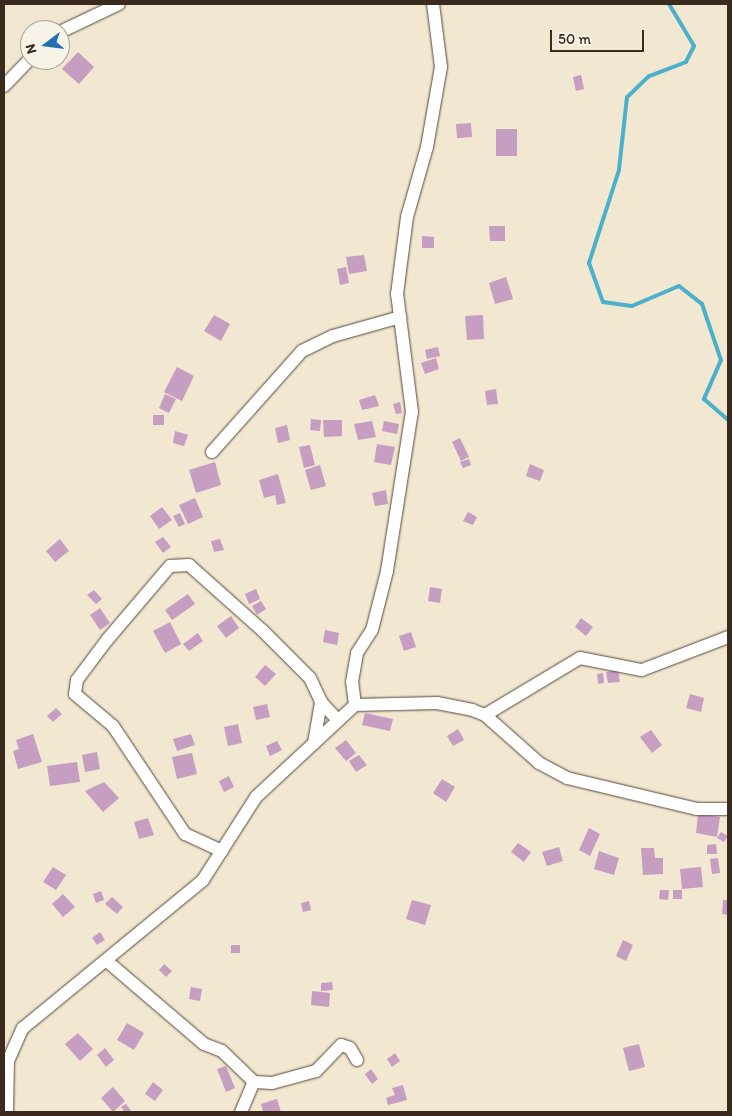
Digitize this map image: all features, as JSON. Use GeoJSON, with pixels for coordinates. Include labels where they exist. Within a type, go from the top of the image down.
{"type":"FeatureCollection","features":[{"type":"Feature","properties":{"kind":"street"},"geometry":{"type":"LineString","coordinates":[[70,27],[119,4]]}},
{"type":"Feature","properties":{"kind":"street"},"geometry":{"type":"LineString","coordinates":[[355,705],[352,682],[357,653],[372,630],[387,570],[412,412],[397,294],[406,217],[428,147],[441,67],[433,4]]}},
{"type":"Feature","properties":{"kind":"street"},"geometry":{"type":"LineString","coordinates":[[4,86],[20,69]]}},
{"type":"Feature","properties":{"kind":"street"},"geometry":{"type":"LineString","coordinates":[[212,452],[302,351],[333,336],[400,317]]}},
{"type":"Feature","properties":{"kind":"street"},"geometry":{"type":"LineString","coordinates":[[222,851],[185,834],[113,726],[75,694],[77,680],[170,566],[184,562],[294,661],[310,678],[321,702],[337,719]]}},
{"type":"Feature","properties":{"kind":"street"},"geometry":{"type":"LineString","coordinates":[[485,715],[580,658],[628,671],[642,670],[728,637]]}},
{"type":"Feature","properties":{"kind":"street"},"geometry":{"type":"LineString","coordinates":[[314,743],[321,702]]}},
{"type":"Feature","properties":{"kind":"street"},"geometry":{"type":"LineString","coordinates":[[5,1107],[8,1061],[23,1028],[108,962],[203,880],[256,797],[337,719],[355,705],[437,703],[485,715],[539,763],[567,778],[697,809],[728,809]]}},
{"type":"Feature","properties":{"kind":"street"},"geometry":{"type":"LineString","coordinates":[[108,962],[204,1044],[222,1051],[254,1082],[272,1083],[316,1071],[341,1045],[350,1048],[357,1060]]}},
{"type":"Feature","properties":{"kind":"street"},"geometry":{"type":"LineString","coordinates":[[241,1112],[254,1082]]}},
{"type":"Feature","properties":{"kind":"building"},"geometry":{"type":"Polygon","coordinates":[[[78,52],[94,67],[79,84],[63,70],[70,70],[70,60],[78,52]]]}},
{"type":"Feature","properties":{"kind":"building"},"geometry":{"type":"Polygon","coordinates":[[[581,75],[584,89],[576,91],[573,77],[581,75]]]}},
{"type":"Feature","properties":{"kind":"building"},"geometry":{"type":"Polygon","coordinates":[[[471,123],[472,137],[457,138],[456,124],[471,123]]]}},
{"type":"Feature","properties":{"kind":"building"},"geometry":{"type":"Polygon","coordinates":[[[496,129],[517,129],[517,156],[496,156],[496,129]]]}},
{"type":"Feature","properties":{"kind":"building"},"geometry":{"type":"Polygon","coordinates":[[[489,226],[505,226],[505,241],[490,241],[489,226]]]}},
{"type":"Feature","properties":{"kind":"building"},"geometry":{"type":"Polygon","coordinates":[[[422,236],[434,237],[434,248],[422,248],[422,236]]]}},
{"type":"Feature","properties":{"kind":"building"},"geometry":{"type":"Polygon","coordinates":[[[364,255],[367,271],[349,274],[346,257],[364,255]]]}},
{"type":"Feature","properties":{"kind":"building"},"geometry":{"type":"Polygon","coordinates":[[[346,267],[349,283],[340,285],[337,269],[346,267]]]}},
{"type":"Feature","properties":{"kind":"building"},"geometry":{"type":"Polygon","coordinates":[[[506,277],[513,299],[495,304],[489,283],[506,277]]]}},
{"type":"Feature","properties":{"kind":"building"},"geometry":{"type":"Polygon","coordinates":[[[214,315],[230,324],[221,341],[204,331],[214,315]]]}},
{"type":"Feature","properties":{"kind":"building"},"geometry":{"type":"Polygon","coordinates":[[[483,315],[484,339],[467,340],[465,316],[483,315]]]}},
{"type":"Feature","properties":{"kind":"building"},"geometry":{"type":"Polygon","coordinates":[[[438,347],[440,356],[427,359],[425,350],[438,347]]]}},
{"type":"Feature","properties":{"kind":"building"},"geometry":{"type":"Polygon","coordinates":[[[436,358],[439,369],[425,374],[421,363],[436,358]]]}},
{"type":"Feature","properties":{"kind":"building"},"geometry":{"type":"Polygon","coordinates":[[[177,367],[194,376],[182,401],[164,392],[177,367]]]}},
{"type":"Feature","properties":{"kind":"building"},"geometry":{"type":"Polygon","coordinates":[[[496,389],[498,404],[487,405],[485,391],[496,389]]]}},
{"type":"Feature","properties":{"kind":"building"},"geometry":{"type":"Polygon","coordinates":[[[165,394],[176,399],[169,413],[159,408],[165,394]]]}},
{"type":"Feature","properties":{"kind":"building"},"geometry":{"type":"Polygon","coordinates":[[[375,395],[379,406],[362,410],[359,400],[375,395]]]}},
{"type":"Feature","properties":{"kind":"building"},"geometry":{"type":"Polygon","coordinates":[[[400,402],[402,413],[396,414],[393,404],[400,402]]]}},
{"type":"Feature","properties":{"kind":"building"},"geometry":{"type":"Polygon","coordinates":[[[153,415],[164,415],[164,425],[153,425],[153,415]]]}},
{"type":"Feature","properties":{"kind":"building"},"geometry":{"type":"Polygon","coordinates":[[[311,419],[321,420],[320,431],[310,430],[311,419]]]}},
{"type":"Feature","properties":{"kind":"building"},"geometry":{"type":"Polygon","coordinates":[[[323,420],[342,420],[342,436],[324,437],[323,420]]]}},
{"type":"Feature","properties":{"kind":"building"},"geometry":{"type":"Polygon","coordinates":[[[372,421],[376,437],[358,440],[354,424],[372,421]]]}},
{"type":"Feature","properties":{"kind":"building"},"geometry":{"type":"Polygon","coordinates":[[[384,421],[399,424],[397,434],[382,431],[384,421]]]}},
{"type":"Feature","properties":{"kind":"building"},"geometry":{"type":"Polygon","coordinates":[[[287,425],[290,440],[278,443],[275,428],[287,425]]]}},
{"type":"Feature","properties":{"kind":"building"},"geometry":{"type":"Polygon","coordinates":[[[175,431],[188,435],[184,446],[173,443],[175,431]]]}},
{"type":"Feature","properties":{"kind":"building"},"geometry":{"type":"Polygon","coordinates":[[[460,438],[469,457],[461,461],[452,442],[460,438]]]}},
{"type":"Feature","properties":{"kind":"building"},"geometry":{"type":"Polygon","coordinates":[[[377,444],[395,447],[391,465],[374,462],[377,444]]]}},
{"type":"Feature","properties":{"kind":"building"},"geometry":{"type":"Polygon","coordinates":[[[310,445],[315,465],[304,468],[299,447],[310,445]]]}},
{"type":"Feature","properties":{"kind":"building"},"geometry":{"type":"Polygon","coordinates":[[[469,459],[471,465],[463,468],[460,462],[469,459]]]}},
{"type":"Feature","properties":{"kind":"building"},"geometry":{"type":"Polygon","coordinates":[[[215,462],[221,485],[196,493],[189,470],[215,462]]]}},
{"type":"Feature","properties":{"kind":"building"},"geometry":{"type":"Polygon","coordinates":[[[530,464],[544,470],[540,481],[526,476],[530,464]]]}},
{"type":"Feature","properties":{"kind":"building"},"geometry":{"type":"Polygon","coordinates":[[[320,465],[326,486],[311,490],[305,470],[320,465]]]}},
{"type":"Feature","properties":{"kind":"building"},"geometry":{"type":"Polygon","coordinates":[[[278,474],[286,503],[277,505],[275,495],[264,498],[259,480],[278,474]]]}},
{"type":"Feature","properties":{"kind":"building"},"geometry":{"type":"Polygon","coordinates":[[[386,490],[388,504],[375,506],[372,493],[386,490]]]}},
{"type":"Feature","properties":{"kind":"building"},"geometry":{"type":"Polygon","coordinates":[[[195,498],[203,517],[188,524],[179,505],[195,498]]]}},
{"type":"Feature","properties":{"kind":"building"},"geometry":{"type":"Polygon","coordinates":[[[162,507],[172,520],[159,529],[150,516],[162,507]]]}},
{"type":"Feature","properties":{"kind":"building"},"geometry":{"type":"Polygon","coordinates":[[[468,512],[477,517],[473,525],[463,521],[468,512]]]}},
{"type":"Feature","properties":{"kind":"building"},"geometry":{"type":"Polygon","coordinates":[[[180,513],[185,524],[179,527],[173,516],[180,513]]]}},
{"type":"Feature","properties":{"kind":"building"},"geometry":{"type":"Polygon","coordinates":[[[163,537],[171,547],[163,553],[155,542],[163,537]]]}},
{"type":"Feature","properties":{"kind":"building"},"geometry":{"type":"Polygon","coordinates":[[[60,539],[69,551],[55,562],[46,551],[60,539]]]}},
{"type":"Feature","properties":{"kind":"building"},"geometry":{"type":"Polygon","coordinates":[[[220,539],[224,550],[214,552],[211,541],[220,539]]]}},
{"type":"Feature","properties":{"kind":"building"},"geometry":{"type":"Polygon","coordinates":[[[430,587],[442,589],[440,603],[428,601],[430,587]]]}},
{"type":"Feature","properties":{"kind":"building"},"geometry":{"type":"Polygon","coordinates":[[[256,589],[260,599],[249,604],[245,594],[256,589]]]}},
{"type":"Feature","properties":{"kind":"building"},"geometry":{"type":"Polygon","coordinates":[[[94,590],[102,599],[96,604],[87,595],[94,590]]]}},
{"type":"Feature","properties":{"kind":"building"},"geometry":{"type":"Polygon","coordinates":[[[188,594],[195,604],[172,620],[165,610],[188,594]]]}},
{"type":"Feature","properties":{"kind":"building"},"geometry":{"type":"Polygon","coordinates":[[[261,601],[266,609],[257,615],[252,606],[261,601]]]}},
{"type":"Feature","properties":{"kind":"building"},"geometry":{"type":"Polygon","coordinates":[[[100,608],[110,623],[100,630],[90,615],[100,608]]]}},
{"type":"Feature","properties":{"kind":"building"},"geometry":{"type":"Polygon","coordinates":[[[231,616],[239,628],[226,638],[217,626],[231,616]]]}},
{"type":"Feature","properties":{"kind":"building"},"geometry":{"type":"Polygon","coordinates":[[[581,618],[593,627],[586,636],[575,627],[581,618]]]}},
{"type":"Feature","properties":{"kind":"building"},"geometry":{"type":"Polygon","coordinates":[[[170,622],[181,644],[165,653],[153,631],[170,622]]]}},
{"type":"Feature","properties":{"kind":"building"},"geometry":{"type":"Polygon","coordinates":[[[325,630],[339,633],[337,645],[323,642],[325,630]]]}},
{"type":"Feature","properties":{"kind":"building"},"geometry":{"type":"Polygon","coordinates":[[[411,632],[416,647],[404,651],[399,636],[411,632]]]}},
{"type":"Feature","properties":{"kind":"building"},"geometry":{"type":"Polygon","coordinates":[[[198,633],[203,641],[189,651],[183,644],[198,633]]]}},
{"type":"Feature","properties":{"kind":"building"},"geometry":{"type":"Polygon","coordinates":[[[265,665],[276,674],[265,686],[255,677],[265,665]]]}},
{"type":"Feature","properties":{"kind":"building"},"geometry":{"type":"Polygon","coordinates":[[[618,670],[620,682],[608,683],[606,672],[618,670]]]}},
{"type":"Feature","properties":{"kind":"building"},"geometry":{"type":"Polygon","coordinates":[[[603,673],[604,683],[598,684],[597,674],[603,673]]]}},
{"type":"Feature","properties":{"kind":"building"},"geometry":{"type":"Polygon","coordinates":[[[690,694],[704,698],[701,712],[686,708],[690,694]]]}},
{"type":"Feature","properties":{"kind":"building"},"geometry":{"type":"Polygon","coordinates":[[[267,704],[270,717],[256,720],[253,707],[267,704]]]}},
{"type":"Feature","properties":{"kind":"building"},"geometry":{"type":"Polygon","coordinates":[[[56,708],[62,714],[53,722],[47,716],[56,708]]]}},
{"type":"Feature","properties":{"kind":"building"},"geometry":{"type":"Polygon","coordinates":[[[365,713],[393,719],[390,731],[362,725],[365,713]]]}},
{"type":"Feature","properties":{"kind":"building"},"geometry":{"type":"Polygon","coordinates":[[[238,724],[242,743],[228,746],[224,727],[238,724]]]}},
{"type":"Feature","properties":{"kind":"building"},"geometry":{"type":"Polygon","coordinates":[[[458,729],[464,740],[453,746],[447,736],[458,729]]]}},
{"type":"Feature","properties":{"kind":"building"},"geometry":{"type":"Polygon","coordinates":[[[651,730],[662,745],[652,753],[640,737],[651,730]]]}},
{"type":"Feature","properties":{"kind":"building"},"geometry":{"type":"Polygon","coordinates":[[[33,734],[42,762],[18,769],[13,751],[19,749],[16,740],[33,734]]]}},
{"type":"Feature","properties":{"kind":"building"},"geometry":{"type":"Polygon","coordinates":[[[191,734],[195,745],[177,751],[173,739],[191,734]]]}},
{"type":"Feature","properties":{"kind":"building"},"geometry":{"type":"Polygon","coordinates":[[[346,740],[356,753],[346,761],[335,748],[346,740]]]}},
{"type":"Feature","properties":{"kind":"building"},"geometry":{"type":"Polygon","coordinates":[[[277,741],[282,750],[270,756],[266,746],[277,741]]]}},
{"type":"Feature","properties":{"kind":"building"},"geometry":{"type":"Polygon","coordinates":[[[97,752],[100,769],[85,772],[82,755],[97,752]]]}},
{"type":"Feature","properties":{"kind":"building"},"geometry":{"type":"Polygon","coordinates":[[[192,753],[197,774],[177,779],[172,757],[192,753]]]}},
{"type":"Feature","properties":{"kind":"building"},"geometry":{"type":"Polygon","coordinates":[[[359,755],[367,765],[356,772],[349,761],[359,755]]]}},
{"type":"Feature","properties":{"kind":"building"},"geometry":{"type":"Polygon","coordinates":[[[77,762],[80,782],[50,786],[47,766],[77,762]]]}},
{"type":"Feature","properties":{"kind":"building"},"geometry":{"type":"Polygon","coordinates":[[[229,776],[234,787],[224,792],[219,781],[229,776]]]}},
{"type":"Feature","properties":{"kind":"building"},"geometry":{"type":"Polygon","coordinates":[[[442,779],[455,787],[446,802],[433,793],[442,779]]]}},
{"type":"Feature","properties":{"kind":"building"},"geometry":{"type":"Polygon","coordinates":[[[104,782],[119,798],[103,812],[85,791],[104,782]]]}},
{"type":"Feature","properties":{"kind":"building"},"geometry":{"type":"Polygon","coordinates":[[[698,814],[720,817],[717,837],[696,833],[698,814]]]}},
{"type":"Feature","properties":{"kind":"building"},"geometry":{"type":"Polygon","coordinates":[[[148,818],[154,835],[139,839],[134,822],[148,818]]]}},
{"type":"Feature","properties":{"kind":"building"},"geometry":{"type":"Polygon","coordinates":[[[589,828],[600,834],[590,856],[579,850],[589,828]]]}},
{"type":"Feature","properties":{"kind":"building"},"geometry":{"type":"Polygon","coordinates":[[[721,832],[728,836],[724,842],[717,838],[721,832]]]}},
{"type":"Feature","properties":{"kind":"building"},"geometry":{"type":"Polygon","coordinates":[[[518,843],[531,852],[524,862],[511,852],[518,843]]]}},
{"type":"Feature","properties":{"kind":"building"},"geometry":{"type":"Polygon","coordinates":[[[716,844],[717,854],[707,854],[707,845],[716,844]]]}},
{"type":"Feature","properties":{"kind":"building"},"geometry":{"type":"Polygon","coordinates":[[[559,847],[563,861],[547,866],[542,852],[559,847]]]}},
{"type":"Feature","properties":{"kind":"building"},"geometry":{"type":"Polygon","coordinates":[[[641,848],[654,848],[655,858],[663,858],[663,874],[643,875],[641,848]]]}},
{"type":"Feature","properties":{"kind":"building"},"geometry":{"type":"Polygon","coordinates":[[[599,851],[619,858],[614,875],[594,869],[599,851]]]}},
{"type":"Feature","properties":{"kind":"building"},"geometry":{"type":"Polygon","coordinates":[[[718,858],[720,873],[712,874],[710,859],[718,858]]]}},
{"type":"Feature","properties":{"kind":"building"},"geometry":{"type":"Polygon","coordinates":[[[53,867],[66,875],[56,890],[43,882],[53,867]]]}},
{"type":"Feature","properties":{"kind":"building"},"geometry":{"type":"Polygon","coordinates":[[[701,867],[703,887],[682,889],[680,869],[701,867]]]}},
{"type":"Feature","properties":{"kind":"building"},"geometry":{"type":"Polygon","coordinates":[[[660,890],[669,890],[668,900],[659,899],[660,890]]]}},
{"type":"Feature","properties":{"kind":"building"},"geometry":{"type":"Polygon","coordinates":[[[673,890],[682,890],[682,899],[673,899],[673,890]]]}},
{"type":"Feature","properties":{"kind":"building"},"geometry":{"type":"Polygon","coordinates":[[[101,891],[104,900],[96,903],[93,894],[101,891]]]}},
{"type":"Feature","properties":{"kind":"building"},"geometry":{"type":"Polygon","coordinates":[[[63,894],[75,907],[63,917],[52,904],[63,894]]]}},
{"type":"Feature","properties":{"kind":"building"},"geometry":{"type":"Polygon","coordinates":[[[112,897],[123,907],[117,914],[105,904],[112,897]]]}},
{"type":"Feature","properties":{"kind":"building"},"geometry":{"type":"Polygon","coordinates":[[[412,900],[431,905],[425,925],[406,919],[412,900]]]}},
{"type":"Feature","properties":{"kind":"building"},"geometry":{"type":"Polygon","coordinates":[[[723,900],[728,900],[728,915],[722,914],[723,900]]]}},
{"type":"Feature","properties":{"kind":"building"},"geometry":{"type":"Polygon","coordinates":[[[309,901],[311,910],[303,912],[301,903],[309,901]]]}},
{"type":"Feature","properties":{"kind":"building"},"geometry":{"type":"Polygon","coordinates":[[[100,932],[105,940],[97,945],[92,938],[100,932]]]}},
{"type":"Feature","properties":{"kind":"building"},"geometry":{"type":"Polygon","coordinates":[[[623,940],[633,945],[626,961],[616,956],[623,940]]]}},
{"type":"Feature","properties":{"kind":"building"},"geometry":{"type":"Polygon","coordinates":[[[231,945],[240,945],[240,953],[231,953],[231,945]]]}},
{"type":"Feature","properties":{"kind":"building"},"geometry":{"type":"Polygon","coordinates":[[[164,964],[172,971],[166,977],[159,970],[164,964]]]}},
{"type":"Feature","properties":{"kind":"building"},"geometry":{"type":"Polygon","coordinates":[[[332,982],[333,990],[321,991],[321,983],[332,982]]]}},
{"type":"Feature","properties":{"kind":"building"},"geometry":{"type":"Polygon","coordinates":[[[191,987],[202,989],[200,1001],[189,999],[191,987]]]}},
{"type":"Feature","properties":{"kind":"building"},"geometry":{"type":"Polygon","coordinates":[[[312,991],[330,993],[329,1007],[311,1005],[312,991]]]}},
{"type":"Feature","properties":{"kind":"building"},"geometry":{"type":"Polygon","coordinates":[[[127,1023],[144,1033],[134,1050],[117,1040],[127,1023]]]}},
{"type":"Feature","properties":{"kind":"building"},"geometry":{"type":"Polygon","coordinates":[[[78,1033],[93,1049],[80,1061],[65,1044],[78,1033]]]}},
{"type":"Feature","properties":{"kind":"building"},"geometry":{"type":"Polygon","coordinates":[[[639,1044],[645,1067],[629,1071],[623,1048],[639,1044]]]}},
{"type":"Feature","properties":{"kind":"building"},"geometry":{"type":"Polygon","coordinates":[[[105,1048],[114,1060],[106,1067],[97,1055],[105,1048]]]}},
{"type":"Feature","properties":{"kind":"building"},"geometry":{"type":"Polygon","coordinates":[[[395,1053],[400,1061],[392,1067],[387,1059],[395,1053]]]}},
{"type":"Feature","properties":{"kind":"building"},"geometry":{"type":"Polygon","coordinates":[[[226,1066],[235,1088],[226,1092],[217,1069],[226,1066]]]}},
{"type":"Feature","properties":{"kind":"building"},"geometry":{"type":"Polygon","coordinates":[[[371,1069],[378,1079],[372,1084],[365,1074],[371,1069]]]}},
{"type":"Feature","properties":{"kind":"building"},"geometry":{"type":"Polygon","coordinates":[[[153,1082],[163,1090],[155,1101],[145,1094],[153,1082]]]}},
{"type":"Feature","properties":{"kind":"building"},"geometry":{"type":"Polygon","coordinates":[[[403,1085],[407,1100],[388,1105],[386,1098],[395,1095],[392,1088],[403,1085]]]}},
{"type":"Feature","properties":{"kind":"building"},"geometry":{"type":"Polygon","coordinates":[[[113,1087],[125,1101],[113,1112],[101,1098],[113,1087]]]}},
{"type":"Feature","properties":{"kind":"building"},"geometry":{"type":"Polygon","coordinates":[[[277,1099],[281,1112],[263,1112],[261,1104],[277,1099]]]}},
{"type":"Feature","properties":{"kind":"building"},"geometry":{"type":"Polygon","coordinates":[[[126,1104],[132,1112],[125,1112],[121,1107],[126,1104]]]}},
{"type":"Feature","properties":{"kind":"waterway"},"geometry":{"type":"LineString","coordinates":[[669,4],[694,46],[686,62],[649,76],[627,97],[619,170],[589,263],[603,302],[632,306],[679,286],[702,304],[721,360],[704,399],[728,420]]}}]}
